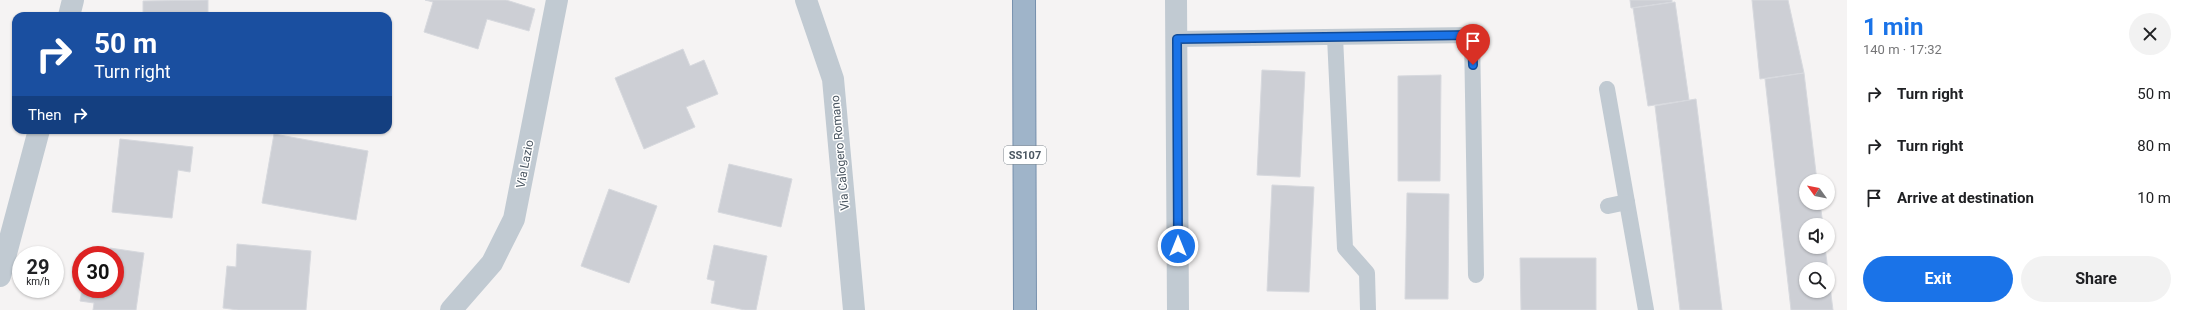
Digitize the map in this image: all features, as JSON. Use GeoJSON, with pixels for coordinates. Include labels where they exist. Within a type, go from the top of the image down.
{"type":"FeatureCollection","features":[{"type":"Feature","properties":{"kind":"highway","name":"SS107"},"geometry":{"type":"LineString","coordinates":[[1024,0],[1025,310]]}},
{"type":"Feature","properties":{"kind":"street"},"geometry":{"type":"LineString","coordinates":[[70,12],[73,0]]}},
{"type":"Feature","properties":{"kind":"street","name":"Via Lazio"},"geometry":{"type":"LineString","coordinates":[[451,310],[492,263],[514,219],[557,0]]}},
{"type":"Feature","properties":{"kind":"street","name":"Via Calogero Romano"},"geometry":{"type":"LineString","coordinates":[[806,0],[833,79],[854,310]]}},
{"type":"Feature","properties":{"kind":"street"},"geometry":{"type":"LineString","coordinates":[[1176,0],[1178,310]]}},
{"type":"Feature","properties":{"kind":"street"},"geometry":{"type":"LineString","coordinates":[[0,276],[7,228],[38,134]]}},
{"type":"Feature","properties":{"kind":"lane"},"geometry":{"type":"LineString","coordinates":[[1177,39],[1472,35],[1476,275]]}},
{"type":"Feature","properties":{"kind":"lane"},"geometry":{"type":"LineString","coordinates":[[1335,37],[1345,248],[1367,273],[1368,310]]}},
{"type":"Feature","properties":{"kind":"lane"},"geometry":{"type":"LineString","coordinates":[[1607,89],[1646,310]]}},
{"type":"Feature","properties":{"kind":"lane"},"geometry":{"type":"LineString","coordinates":[[1608,206],[1628,202]]}},
{"type":"Feature","properties":{"kind":"building"},"geometry":{"type":"Polygon","coordinates":[[[208,0],[208,12],[143,12],[143,1],[208,0]]]}},
{"type":"Feature","properties":{"kind":"building"},"geometry":{"type":"Polygon","coordinates":[[[425,0],[506,0],[535,9],[529,31],[487,19],[478,49],[424,32],[433,2],[425,0]]]}},
{"type":"Feature","properties":{"kind":"building"},"geometry":{"type":"Polygon","coordinates":[[[1630,0],[1672,0],[1672,2],[1631,8],[1630,0]]]}},
{"type":"Feature","properties":{"kind":"building"},"geometry":{"type":"Polygon","coordinates":[[[1752,0],[1788,0],[1804,73],[1760,79],[1752,0]]]}},
{"type":"Feature","properties":{"kind":"building"},"geometry":{"type":"Polygon","coordinates":[[[1675,2],[1689,100],[1648,106],[1633,8],[1675,2]]]}},
{"type":"Feature","properties":{"kind":"building"},"geometry":{"type":"Polygon","coordinates":[[[683,49],[690,66],[704,60],[718,94],[686,107],[695,127],[644,149],[615,78],[683,49]]]}},
{"type":"Feature","properties":{"kind":"building"},"geometry":{"type":"Polygon","coordinates":[[[1262,70],[1305,72],[1300,177],[1257,175],[1262,70]]]}},
{"type":"Feature","properties":{"kind":"building"},"geometry":{"type":"Polygon","coordinates":[[[1804,73],[1816,174],[1799,174],[1799,210],[1821,210],[1822,218],[1799,218],[1799,254],[1826,254],[1827,262],[1799,262],[1799,298],[1831,298],[1833,310],[1791,310],[1765,79],[1804,73]]]}},
{"type":"Feature","properties":{"kind":"building"},"geometry":{"type":"Polygon","coordinates":[[[1441,75],[1440,181],[1398,181],[1398,76],[1441,75]]]}},
{"type":"Feature","properties":{"kind":"building"},"geometry":{"type":"Polygon","coordinates":[[[1696,99],[1722,310],[1680,310],[1655,106],[1696,99]]]}},
{"type":"Feature","properties":{"kind":"building"},"geometry":{"type":"Polygon","coordinates":[[[274,134],[368,151],[356,220],[262,203],[274,134]]]}},
{"type":"Feature","properties":{"kind":"building"},"geometry":{"type":"Polygon","coordinates":[[[120,139],[193,147],[190,172],[178,170],[172,218],[112,212],[120,139]]]}},
{"type":"Feature","properties":{"kind":"building"},"geometry":{"type":"Polygon","coordinates":[[[729,164],[792,179],[781,227],[718,212],[729,164]]]}},
{"type":"Feature","properties":{"kind":"building"},"geometry":{"type":"Polygon","coordinates":[[[1272,185],[1314,187],[1309,292],[1267,291],[1272,185]]]}},
{"type":"Feature","properties":{"kind":"building"},"geometry":{"type":"Polygon","coordinates":[[[609,189],[657,206],[629,283],[581,266],[609,189]]]}},
{"type":"Feature","properties":{"kind":"building"},"geometry":{"type":"Polygon","coordinates":[[[1407,193],[1449,194],[1448,299],[1405,299],[1407,193]]]}},
{"type":"Feature","properties":{"kind":"building"},"geometry":{"type":"Polygon","coordinates":[[[237,244],[311,251],[306,310],[238,310],[223,308],[227,266],[236,267],[237,244]]]}},
{"type":"Feature","properties":{"kind":"building"},"geometry":{"type":"Polygon","coordinates":[[[714,245],[767,256],[756,310],[745,310],[711,303],[715,281],[707,279],[714,245]]]}},
{"type":"Feature","properties":{"kind":"building"},"geometry":{"type":"Polygon","coordinates":[[[124,250],[144,253],[136,310],[93,310],[94,303],[80,301],[80,298],[124,298],[124,250]]]}},
{"type":"Feature","properties":{"kind":"building"},"geometry":{"type":"Polygon","coordinates":[[[1520,258],[1596,258],[1596,310],[1521,310],[1520,258]]]}},
{"type":"Feature","properties":{"kind":"route"},"geometry":{"type":"LineString","coordinates":[[1178,246],[1177,39],[1472,35],[1473,65]]}}]}
